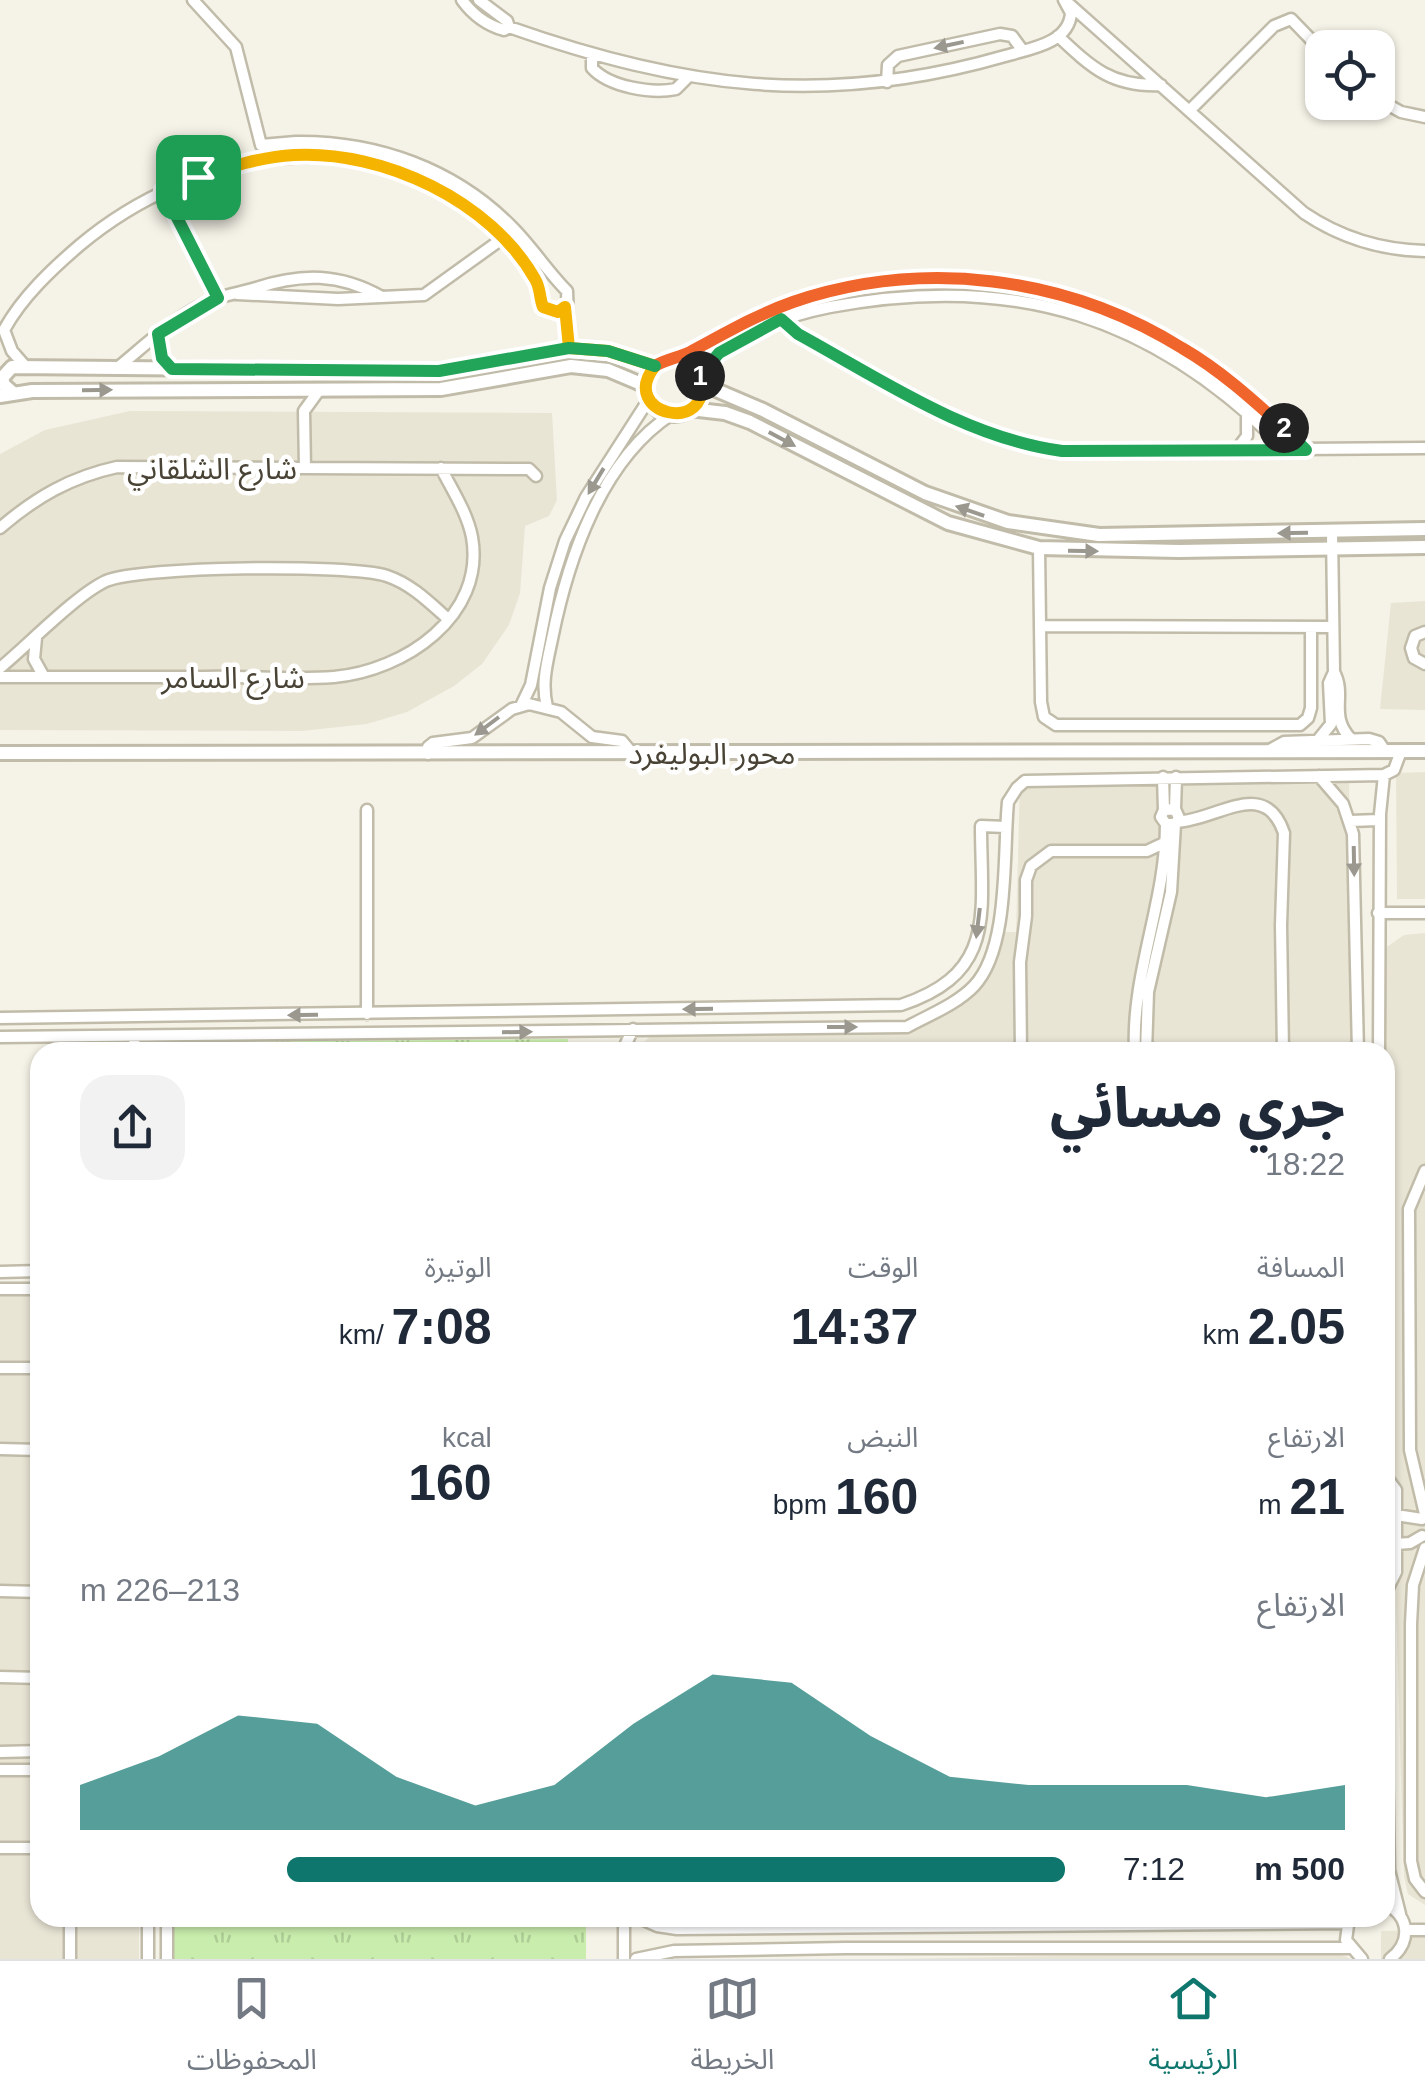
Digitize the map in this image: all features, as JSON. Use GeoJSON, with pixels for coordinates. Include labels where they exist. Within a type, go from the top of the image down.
{"type":"FeatureCollection","features":[{"type":"Feature","properties":{"kind":"street"},"geometry":{"type":"LineString","coordinates":[[194,0],[236,47],[261,145],[296,142],[361,147],[408,160],[472,193],[513,228],[568,294],[565,307],[569,348]]}},
{"type":"Feature","properties":{"kind":"street"},"geometry":{"type":"LineString","coordinates":[[462,0],[486,23],[504,30],[509,27],[592,56],[687,78],[774,86],[886,82],[969,67],[1058,36],[1070,21],[1065,0]]}},
{"type":"Feature","properties":{"kind":"street"},"geometry":{"type":"LineString","coordinates":[[479,0],[507,21],[509,27]]}},
{"type":"Feature","properties":{"kind":"street"},"geometry":{"type":"LineString","coordinates":[[1065,0],[1304,213],[1322,225],[1370,244],[1425,251]]}},
{"type":"Feature","properties":{"kind":"street"},"geometry":{"type":"LineString","coordinates":[[1190,110],[1274,26],[1291,19],[1305,33]]}},
{"type":"Feature","properties":{"kind":"street"},"geometry":{"type":"LineString","coordinates":[[886,82],[888,66],[898,56],[1000,34],[1012,36],[1023,51]]}},
{"type":"Feature","properties":{"kind":"street"},"geometry":{"type":"LineString","coordinates":[[1058,36],[1103,75],[1131,84],[1162,85]]}},
{"type":"Feature","properties":{"kind":"street"},"geometry":{"type":"LineString","coordinates":[[592,56],[590,65],[599,76],[654,91],[676,90],[687,78]]}},
{"type":"Feature","properties":{"kind":"street"},"geometry":{"type":"LineString","coordinates":[[1395,109],[1425,117]]}},
{"type":"Feature","properties":{"kind":"street"},"geometry":{"type":"LineString","coordinates":[[296,142],[297,155]]}},
{"type":"Feature","properties":{"kind":"street"},"geometry":{"type":"LineString","coordinates":[[26,367],[12,351],[4,330],[64,260],[93,234],[163,190],[234,166],[297,155],[380,166],[422,180],[475,214],[503,239],[532,273],[542,291],[543,307],[558,312],[565,307]]}},
{"type":"Feature","properties":{"kind":"street"},"geometry":{"type":"LineString","coordinates":[[163,190],[218,298]]}},
{"type":"Feature","properties":{"kind":"street"},"geometry":{"type":"LineString","coordinates":[[237,294],[284,298],[424,296],[513,228]]}},
{"type":"Feature","properties":{"kind":"street"},"geometry":{"type":"LineString","coordinates":[[116,369],[158,334],[218,298],[277,281],[314,276],[348,280],[383,298]]}},
{"type":"Feature","properties":{"kind":"street"},"geometry":{"type":"LineString","coordinates":[[672,414],[658,410],[648,392],[608,370],[572,366],[441,389],[286,387],[6,394],[2,378],[12,366],[439,371],[569,348],[608,351],[655,366],[854,286],[902,279],[976,279],[1046,290],[1127,318],[1185,349],[1238,387],[1306,450]]}},
{"type":"Feature","properties":{"kind":"street"},"geometry":{"type":"LineString","coordinates":[[542,291],[556,284]]}},
{"type":"Feature","properties":{"kind":"street"},"geometry":{"type":"LineString","coordinates":[[690,409],[699,398],[701,380],[719,353],[778,314],[900,295],[958,294],[1019,301],[1092,320],[1160,349],[1216,384],[1286,450]]}},
{"type":"Feature","properties":{"kind":"street"},"geometry":{"type":"LineString","coordinates":[[778,314],[798,334],[923,403],[1014,442],[1062,451],[1425,448]]}},
{"type":"Feature","properties":{"kind":"street"},"geometry":{"type":"LineString","coordinates":[[158,334],[162,358],[172,369]]}},
{"type":"Feature","properties":{"kind":"street"},"geometry":{"type":"LineString","coordinates":[[676,359],[692,366],[701,380],[925,493],[1008,522],[1100,535],[1425,530]]}},
{"type":"Feature","properties":{"kind":"street"},"geometry":{"type":"LineString","coordinates":[[428,754],[428,746],[472,738],[521,706],[532,684],[544,611],[565,541],[586,497],[648,392],[655,366]]}},
{"type":"Feature","properties":{"kind":"street"},"geometry":{"type":"LineString","coordinates":[[286,387],[304,411],[305,468]]}},
{"type":"Feature","properties":{"kind":"street"},"geometry":{"type":"LineString","coordinates":[[304,411],[322,388]]}},
{"type":"Feature","properties":{"kind":"street"},"geometry":{"type":"LineString","coordinates":[[547,707],[544,681],[557,614],[587,526],[612,479],[640,439],[672,414],[690,409],[725,413],[750,422],[948,523],[1039,548],[1179,552],[1425,547]]}},
{"type":"Feature","properties":{"kind":"street"},"geometry":{"type":"LineString","coordinates":[[1235,452],[1248,430],[1246,410]]}},
{"type":"Feature","properties":{"kind":"street","name":"شارع الشلقاني"},"geometry":{"type":"LineString","coordinates":[[0,528],[62,484],[117,467],[529,468],[536,476]]}},
{"type":"Feature","properties":{"kind":"street"},"geometry":{"type":"LineString","coordinates":[[0,668],[96,586],[120,576],[150,572],[371,572],[406,584],[448,619],[468,588],[474,557],[466,518],[440,468]]}},
{"type":"Feature","properties":{"kind":"street"},"geometry":{"type":"LineString","coordinates":[[1317,740],[1331,724],[1338,682],[1334,672],[1332,533]]}},
{"type":"Feature","properties":{"kind":"street"},"geometry":{"type":"LineString","coordinates":[[1039,548],[1042,710],[1044,717],[1056,725],[1288,726],[1305,722],[1310,713],[1311,626]]}},
{"type":"Feature","properties":{"kind":"street","name":"شارع السامر"},"geometry":{"type":"LineString","coordinates":[[0,678],[336,677],[406,656],[448,619]]}},
{"type":"Feature","properties":{"kind":"street"},"geometry":{"type":"LineString","coordinates":[[1040,626],[1333,627]]}},
{"type":"Feature","properties":{"kind":"street"},"geometry":{"type":"LineString","coordinates":[[1425,632],[1415,636],[1410,648],[1414,658],[1425,664]]}},
{"type":"Feature","properties":{"kind":"street"},"geometry":{"type":"LineString","coordinates":[[36,638],[34,658],[44,677]]}},
{"type":"Feature","properties":{"kind":"street"},"geometry":{"type":"LineString","coordinates":[[1334,695],[1339,724],[1351,739]]}},
{"type":"Feature","properties":{"kind":"street"},"geometry":{"type":"LineString","coordinates":[[521,706],[561,712],[592,737],[622,741],[632,753]]}},
{"type":"Feature","properties":{"kind":"street"},"geometry":{"type":"LineString","coordinates":[[1266,752],[1278,743],[1351,739],[1376,740],[1385,751]]}},
{"type":"Feature","properties":{"kind":"street"},"geometry":{"type":"LineString","coordinates":[[0,1037],[907,1026],[976,984],[992,956],[998,930],[1008,802],[1026,781],[1384,775],[1394,770],[1401,751]]}},
{"type":"Feature","properties":{"kind":"street","name":"محور البوليفرد"},"geometry":{"type":"LineString","coordinates":[[0,752],[1425,751]]}},
{"type":"Feature","properties":{"kind":"street"},"geometry":{"type":"LineString","coordinates":[[1318,775],[1338,796],[1354,839],[1358,1042]]}},
{"type":"Feature","properties":{"kind":"street"},"geometry":{"type":"LineString","coordinates":[[1380,1042],[1378,913],[1384,775]]}},
{"type":"Feature","properties":{"kind":"street"},"geometry":{"type":"LineString","coordinates":[[1136,1042],[1141,1002],[1166,891],[1172,817],[1169,777]]}},
{"type":"Feature","properties":{"kind":"street"},"geometry":{"type":"LineString","coordinates":[[1172,817],[1194,819],[1258,804],[1272,808],[1280,820],[1284,833],[1283,1042]]}},
{"type":"Feature","properties":{"kind":"street"},"geometry":{"type":"LineString","coordinates":[[366,810],[367,1014]]}},
{"type":"Feature","properties":{"kind":"street"},"geometry":{"type":"LineString","coordinates":[[1166,891],[1166,842],[1172,817]]}},
{"type":"Feature","properties":{"kind":"street"},"geometry":{"type":"LineString","coordinates":[[1350,821],[1380,820]]}},
{"type":"Feature","properties":{"kind":"street"},"geometry":{"type":"LineString","coordinates":[[0,1018],[901,1006],[932,995],[960,971],[974,952],[980,922],[982,826],[1006,827]]}},
{"type":"Feature","properties":{"kind":"street"},"geometry":{"type":"LineString","coordinates":[[1148,852],[1166,842]]}},
{"type":"Feature","properties":{"kind":"street"},"geometry":{"type":"LineString","coordinates":[[1021,1042],[1020,962],[1026,880],[1031,866],[1042,855],[1056,851],[1148,852],[1165,860]]}},
{"type":"Feature","properties":{"kind":"street"},"geometry":{"type":"LineString","coordinates":[[1378,913],[1425,913]]}},
{"type":"Feature","properties":{"kind":"street"},"geometry":{"type":"LineString","coordinates":[[1141,1002],[1145,1042]]}},
{"type":"Feature","properties":{"kind":"street"},"geometry":{"type":"LineString","coordinates":[[627,1042],[633,1029]]}},
{"type":"Feature","properties":{"kind":"street"},"geometry":{"type":"LineString","coordinates":[[167,1036],[167,1042]]}},
{"type":"Feature","properties":{"kind":"street"},"geometry":{"type":"LineString","coordinates":[[134,1037],[134,1042]]}},
{"type":"Feature","properties":{"kind":"street"},"geometry":{"type":"LineString","coordinates":[[1425,1171],[1410,1209],[1410,1450],[1424,1517],[1418,1526],[1424,1540],[1413,1585],[1410,1624],[1412,1861],[1416,1879],[1425,1892]]}},
{"type":"Feature","properties":{"kind":"street"},"geometry":{"type":"LineString","coordinates":[[0,1272],[30,1271]]}},
{"type":"Feature","properties":{"kind":"street"},"geometry":{"type":"LineString","coordinates":[[0,1289],[30,1288]]}},
{"type":"Feature","properties":{"kind":"street"},"geometry":{"type":"LineString","coordinates":[[0,1368],[30,1368]]}},
{"type":"Feature","properties":{"kind":"street"},"geometry":{"type":"LineString","coordinates":[[0,1450],[30,1450]]}},
{"type":"Feature","properties":{"kind":"street"},"geometry":{"type":"LineString","coordinates":[[1395,1489],[1395,1574]]}},
{"type":"Feature","properties":{"kind":"street"},"geometry":{"type":"LineString","coordinates":[[1396,1515],[1424,1517]]}},
{"type":"Feature","properties":{"kind":"street"},"geometry":{"type":"LineString","coordinates":[[1396,1544],[1424,1540]]}},
{"type":"Feature","properties":{"kind":"street"},"geometry":{"type":"LineString","coordinates":[[0,1591],[30,1592]]}},
{"type":"Feature","properties":{"kind":"street"},"geometry":{"type":"LineString","coordinates":[[0,1677],[30,1678]]}},
{"type":"Feature","properties":{"kind":"street"},"geometry":{"type":"LineString","coordinates":[[0,1752],[30,1751]]}},
{"type":"Feature","properties":{"kind":"street"},"geometry":{"type":"LineString","coordinates":[[0,1770],[30,1770]]}},
{"type":"Feature","properties":{"kind":"street"},"geometry":{"type":"LineString","coordinates":[[0,1848],[30,1848]]}},
{"type":"Feature","properties":{"kind":"street"},"geometry":{"type":"LineString","coordinates":[[1390,1959],[1402,1947],[1406,1930],[1395,1896]]}},
{"type":"Feature","properties":{"kind":"street"},"geometry":{"type":"LineString","coordinates":[[1395,1911],[1400,1914]]}},
{"type":"Feature","properties":{"kind":"street"},"geometry":{"type":"LineString","coordinates":[[70,1927],[70,1959]]}},
{"type":"Feature","properties":{"kind":"street"},"geometry":{"type":"LineString","coordinates":[[148,1927],[148,1959]]}},
{"type":"Feature","properties":{"kind":"street"},"geometry":{"type":"LineString","coordinates":[[166,1927],[167,1959]]}},
{"type":"Feature","properties":{"kind":"street"},"geometry":{"type":"LineString","coordinates":[[624,1927],[624,1959]]}},
{"type":"Feature","properties":{"kind":"street"},"geometry":{"type":"LineString","coordinates":[[664,1927],[826,1927]]}},
{"type":"Feature","properties":{"kind":"street"},"geometry":{"type":"LineString","coordinates":[[1346,1927],[1350,1948],[1362,1959]]}},
{"type":"Feature","properties":{"kind":"street"},"geometry":{"type":"LineString","coordinates":[[1406,1930],[1425,1930]]}},
{"type":"Feature","properties":{"kind":"street"},"geometry":{"type":"LineString","coordinates":[[636,1959],[674,1951],[930,1953],[1350,1948]]}},
{"type":"Feature","properties":{"kind":"shaded area"},"geometry":{"type":"Polygon","coordinates":[[[130,411],[552,413],[557,500],[549,516],[525,526],[520,593],[509,625],[482,664],[454,686],[407,712],[367,724],[302,731],[0,730],[0,454],[45,430],[130,411]]]}},
{"type":"Feature","properties":{"kind":"shaded area"},"geometry":{"type":"Polygon","coordinates":[[[1425,601],[1425,710],[1380,709],[1391,603],[1425,601]]]}},
{"type":"Feature","properties":{"kind":"shaded area"},"geometry":{"type":"Polygon","coordinates":[[[1425,772],[1425,899],[1397,899],[1396,773],[1425,772]]]}},
{"type":"Feature","properties":{"kind":"shaded area"},"geometry":{"type":"Polygon","coordinates":[[[1020,780],[1349,781],[1352,1042],[644,1042],[653,1034],[909,1031],[959,1004],[980,987],[1003,932],[1016,932],[1020,780]]]}},
{"type":"Feature","properties":{"kind":"shaded area"},"geometry":{"type":"Polygon","coordinates":[[[1425,933],[1425,1905],[1408,1894],[1404,1877],[1395,1571],[1395,1042],[1380,1042],[1384,949],[1404,935],[1425,933]]]}},
{"type":"Feature","properties":{"kind":"shaded area"},"geometry":{"type":"Polygon","coordinates":[[[0,1293],[30,1293],[30,1927],[139,1927],[139,1959],[0,1959],[0,1293]]]}},
{"type":"Feature","properties":{"kind":"shaded area"},"geometry":{"type":"Polygon","coordinates":[[[1425,1930],[1425,1959],[1381,1959],[1381,1931],[1425,1930]]]}},
{"type":"Feature","properties":{"kind":"shaded area"},"geometry":{"type":"Polygon","coordinates":[[[1332,1951],[1351,1959],[891,1959],[1332,1951]]]}},
{"type":"Feature","properties":{"kind":"green space"},"geometry":{"type":"Polygon","coordinates":[[[568,1039],[568,1042],[172,1042],[568,1039]]]}},
{"type":"Feature","properties":{"kind":"green space"},"geometry":{"type":"Polygon","coordinates":[[[172,1927],[586,1927],[586,1959],[172,1959],[172,1927]]]}},
{"type":"Feature","properties":{"kind":"route"},"geometry":{"type":"LineString","coordinates":[[198,177],[163,190],[218,298],[158,334],[162,358],[172,369],[439,371],[569,348],[594,349],[608,351],[620,354],[655,366],[754,318],[811,297],[902,279],[976,279],[1024,285],[1066,296],[1146,328],[1222,375],[1306,450],[1038,448],[990,434],[923,403],[798,334],[781,319],[713,358],[700,376],[702,391],[690,409],[665,413],[653,405],[647,392],[648,378],[655,366],[608,351],[569,348],[565,307],[550,312],[543,307],[542,291],[532,273],[503,239],[475,214],[422,180],[380,166],[297,155],[198,177]]}}]}
